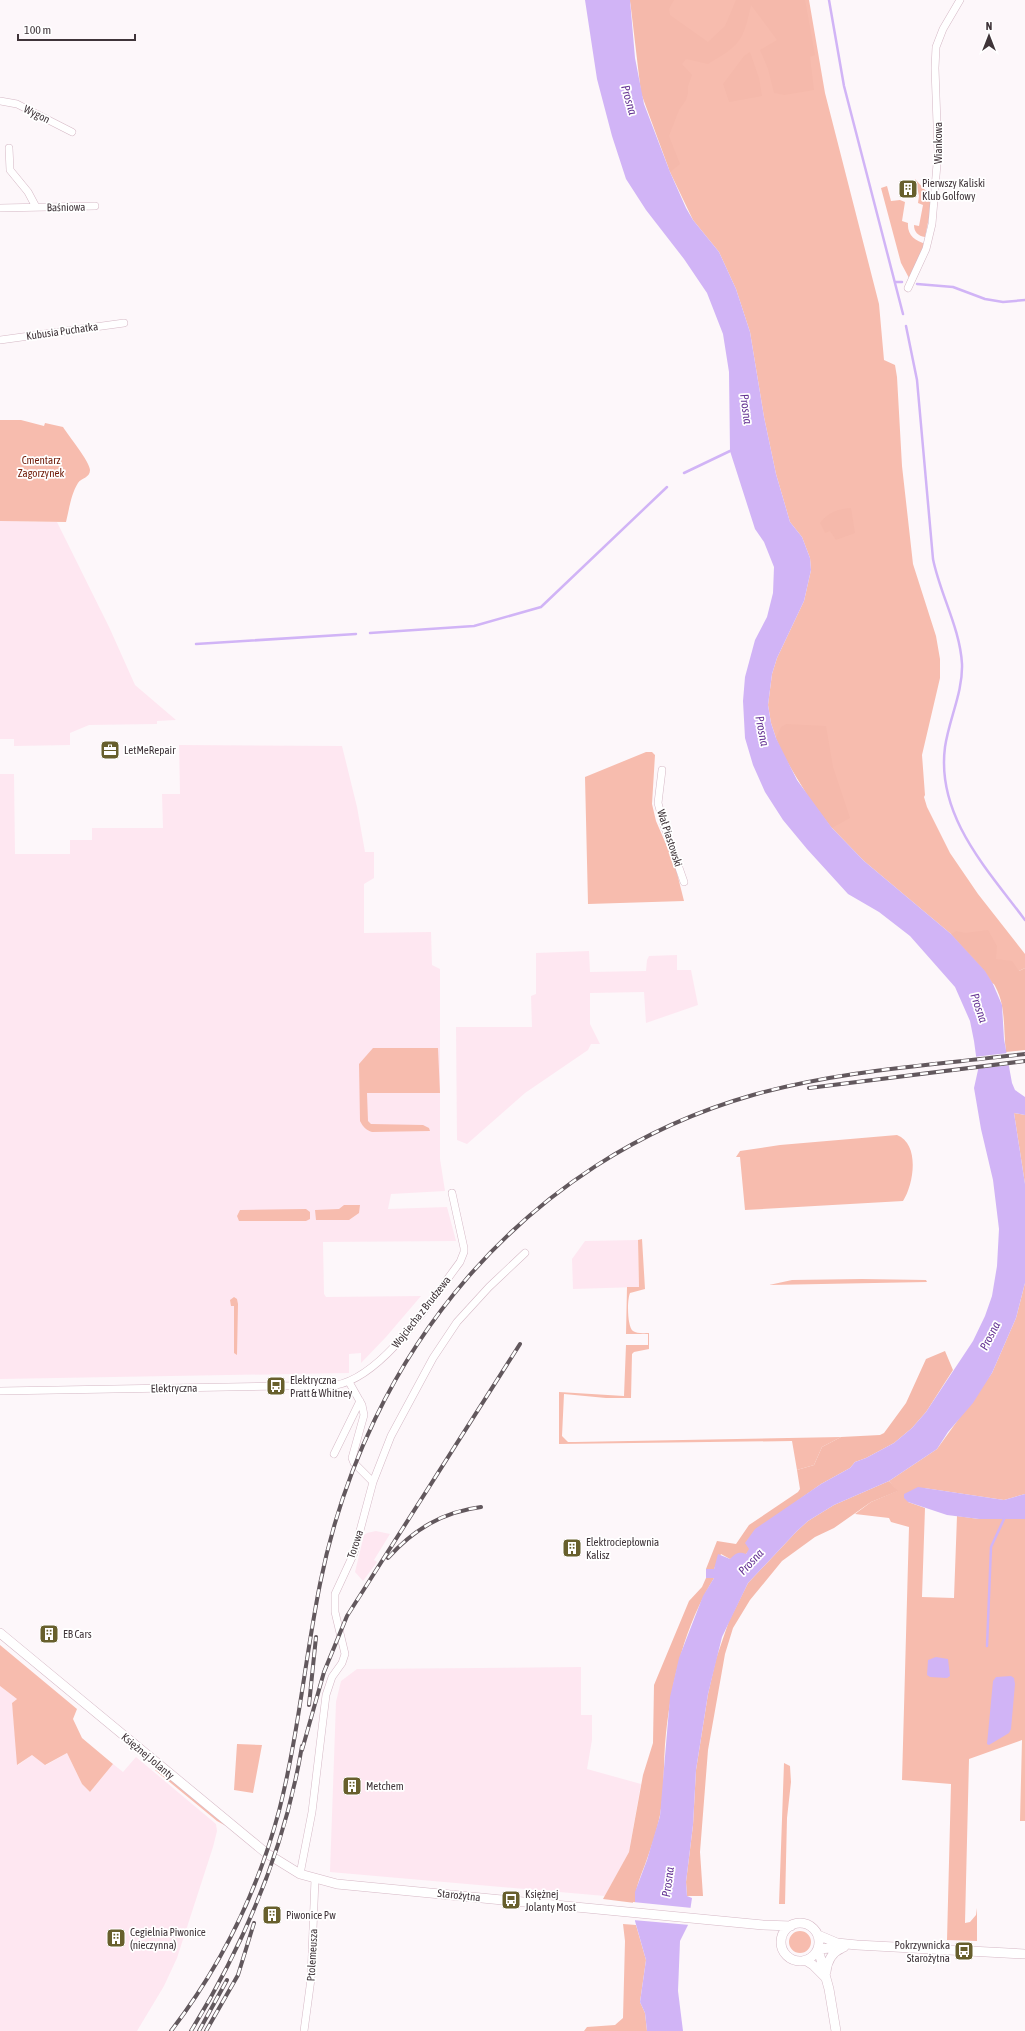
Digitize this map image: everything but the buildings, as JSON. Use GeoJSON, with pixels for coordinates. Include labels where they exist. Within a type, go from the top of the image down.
{"type":"FeatureCollection","features":[{"type":"Feature","properties":{"kind":"street","name":"Wiankowa"},"geometry":{"type":"LineString","coordinates":[[908,288],[926,249],[932,224],[938,152],[935,68],[936,47],[943,29],[960,0]]}},
{"type":"Feature","properties":{"kind":"street","name":"Wygon"},"geometry":{"type":"LineString","coordinates":[[0,101],[17,104],[72,132]]}},
{"type":"Feature","properties":{"kind":"street","name":"Baśniowa"},"geometry":{"type":"LineString","coordinates":[[9,148],[10,170],[28,192],[36,207]]}},
{"type":"Feature","properties":{"kind":"street","name":"Baśniowa"},"geometry":{"type":"LineString","coordinates":[[0,208],[95,206]]}},
{"type":"Feature","properties":{"kind":"street","name":"Kubusia Puchatka"},"geometry":{"type":"LineString","coordinates":[[0,340],[124,323]]}},
{"type":"Feature","properties":{"kind":"street","name":"Wał Piastowski"},"geometry":{"type":"LineString","coordinates":[[662,770],[658,803],[684,882]]}},
{"type":"Feature","properties":{"kind":"street","name":"Wojciecha z Brudzewa"},"geometry":{"type":"LineString","coordinates":[[349,1382],[365,1373],[395,1346],[460,1262],[464,1248],[452,1192]]}},
{"type":"Feature","properties":{"kind":"street","name":"Torowa"},"geometry":{"type":"LineString","coordinates":[[300,1874],[312,1812],[326,1696],[332,1677],[342,1663],[345,1654],[335,1612],[335,1594],[354,1553],[374,1482],[391,1436],[443,1343],[470,1306],[525,1253]]}},
{"type":"Feature","properties":{"kind":"street","name":"Elektryczna"},"geometry":{"type":"LineString","coordinates":[[0,1391],[336,1385],[349,1382]]}},
{"type":"Feature","properties":{"kind":"street"},"geometry":{"type":"LineString","coordinates":[[349,1382],[360,1401],[364,1414],[352,1458],[354,1463],[374,1482]]}},
{"type":"Feature","properties":{"kind":"street"},"geometry":{"type":"LineString","coordinates":[[334,1454],[360,1401]]}},
{"type":"Feature","properties":{"kind":"street","name":"Księżnej Jolanty"},"geometry":{"type":"LineString","coordinates":[[0,1633],[266,1853],[300,1874]]}},
{"type":"Feature","properties":{"kind":"street","name":"Starożytna"},"geometry":{"type":"LineString","coordinates":[[300,1874],[337,1884],[763,1925]]}},
{"type":"Feature","properties":{"kind":"street","name":"Ptolemeusza"},"geometry":{"type":"LineString","coordinates":[[304,2031],[311,1979],[315,1879]]}},
{"type":"Feature","properties":{"kind":"street"},"geometry":{"type":"LineString","coordinates":[[763,1925],[791,1926],[802,1923],[807,1924],[812,1927],[818,1935],[837,1943],[1025,1954]]}},
{"type":"Feature","properties":{"kind":"street"},"geometry":{"type":"LineString","coordinates":[[763,1925],[775,1933],[782,1942]]}},
{"type":"Feature","properties":{"kind":"street"},"geometry":{"type":"LineString","coordinates":[[791,1926],[786,1930],[782,1947],[789,1956],[794,1959],[805,1960],[821,1972],[826,1978]]}},
{"type":"Feature","properties":{"kind":"street"},"geometry":{"type":"LineString","coordinates":[[818,1935],[818,1949],[826,1978],[836,2031]]}},
{"type":"Feature","properties":{"kind":"street"},"geometry":{"type":"LineString","coordinates":[[818,1949],[857,1945]]}},
{"type":"Feature","properties":{"kind":"street"},"geometry":{"type":"LineString","coordinates":[[826,1978],[828,1961],[832,1955],[844,1947]]}},
{"type":"Feature","properties":{"kind":"street"},"geometry":{"type":"LineString","coordinates":[[805,1960],[815,1954],[818,1949]]}},
{"type":"Feature","properties":{"kind":"shaded area"},"geometry":{"type":"Polygon","coordinates":[[[630,0],[674,0],[669,9],[670,15],[708,42],[725,26],[736,0],[805,0],[815,55],[810,57],[814,90],[784,95],[774,93],[768,69],[760,50],[777,40],[751,5],[742,35],[734,47],[708,64],[686,59],[682,64],[692,75],[688,86],[686,100],[679,110],[669,136],[680,164],[670,172],[641,93],[630,0]]]}},
{"type":"Feature","properties":{"kind":"shaded area"},"geometry":{"type":"Polygon","coordinates":[[[750,52],[759,78],[762,96],[729,102],[723,84],[744,56],[750,52]]]}},
{"type":"Feature","properties":{"kind":"shaded area"},"geometry":{"type":"Polygon","coordinates":[[[851,508],[855,533],[836,540],[830,531],[825,533],[820,523],[826,516],[842,509],[851,508]]]}},
{"type":"Feature","properties":{"kind":"shaded area"},"geometry":{"type":"Polygon","coordinates":[[[0,521],[57,522],[110,629],[135,685],[176,720],[157,721],[157,724],[89,725],[70,733],[70,745],[14,746],[14,739],[0,739],[0,521]]]}},
{"type":"Feature","properties":{"kind":"shaded area"},"geometry":{"type":"Polygon","coordinates":[[[786,724],[826,726],[833,767],[850,818],[832,828],[801,784],[776,738],[781,727],[786,724]]]}},
{"type":"Feature","properties":{"kind":"shaded area"},"geometry":{"type":"Polygon","coordinates":[[[179,745],[342,746],[357,807],[365,852],[374,852],[374,878],[364,884],[364,933],[431,932],[432,965],[440,969],[440,1159],[445,1191],[391,1194],[388,1209],[447,1207],[456,1241],[323,1242],[324,1294],[326,1297],[421,1296],[386,1337],[361,1363],[361,1353],[349,1354],[349,1373],[0,1379],[0,774],[14,774],[15,854],[70,854],[70,840],[92,840],[92,828],[163,828],[162,794],[180,794],[179,745]]]}},
{"type":"Feature","properties":{"kind":"shaded area"},"geometry":{"type":"Polygon","coordinates":[[[988,930],[997,946],[996,959],[1012,961],[1019,971],[1025,968],[1025,1050],[1006,1052],[1002,1006],[995,986],[982,967],[951,934],[956,931],[965,933],[988,930]]]}},
{"type":"Feature","properties":{"kind":"shaded area"},"geometry":{"type":"Polygon","coordinates":[[[589,951],[590,972],[646,971],[649,956],[677,955],[677,970],[691,970],[698,1005],[646,1023],[644,992],[590,993],[590,1024],[600,1044],[591,1044],[588,1050],[525,1093],[467,1144],[457,1140],[456,1027],[532,1027],[531,996],[536,994],[536,953],[589,951]]]}},
{"type":"Feature","properties":{"kind":"shaded area"},"geometry":{"type":"Polygon","coordinates":[[[638,1240],[639,1287],[573,1289],[572,1259],[585,1241],[638,1240]]]}},
{"type":"Feature","properties":{"kind":"shaded area"},"geometry":{"type":"Polygon","coordinates":[[[945,1351],[953,1370],[926,1412],[912,1428],[894,1443],[866,1458],[855,1462],[850,1468],[821,1484],[797,1501],[746,1554],[730,1559],[721,1554],[714,1569],[706,1569],[717,1541],[736,1544],[749,1525],[798,1492],[800,1489],[797,1470],[814,1465],[822,1447],[841,1437],[880,1435],[884,1433],[906,1403],[926,1359],[945,1351]]]}},
{"type":"Feature","properties":{"kind":"shaded area"},"geometry":{"type":"Polygon","coordinates":[[[889,1481],[898,1491],[871,1502],[834,1528],[815,1537],[782,1561],[750,1600],[733,1628],[725,1654],[708,1750],[700,1852],[703,1896],[687,1896],[686,1882],[693,1825],[696,1770],[708,1694],[716,1659],[729,1621],[748,1583],[808,1521],[834,1505],[889,1481]]]}},
{"type":"Feature","properties":{"kind":"shaded area"},"geometry":{"type":"Polygon","coordinates":[[[376,1531],[390,1534],[374,1560],[377,1562],[363,1581],[355,1572],[364,1535],[376,1531]]]}},
{"type":"Feature","properties":{"kind":"shaded area"},"geometry":{"type":"Polygon","coordinates":[[[706,1578],[714,1578],[695,1614],[681,1653],[676,1673],[666,1733],[663,1795],[660,1815],[653,1843],[637,1886],[635,1903],[603,1899],[629,1852],[643,1775],[653,1743],[654,1685],[689,1601],[702,1587],[706,1578]]]}},
{"type":"Feature","properties":{"kind":"shaded area"},"geometry":{"type":"Polygon","coordinates":[[[581,1667],[581,1715],[592,1715],[592,1740],[587,1769],[641,1784],[629,1852],[605,1896],[330,1872],[336,1702],[341,1681],[357,1669],[581,1667]]]}},
{"type":"Feature","properties":{"kind":"shaded area"},"geometry":{"type":"Polygon","coordinates":[[[0,1686],[17,1699],[12,1703],[18,1765],[32,1755],[46,1765],[67,1753],[82,1784],[90,1792],[113,1764],[123,1772],[136,1757],[216,1824],[217,1831],[213,1847],[177,1958],[164,1986],[137,2031],[0,2031],[0,1686]]]}},
{"type":"Feature","properties":{"kind":"green space"},"geometry":{"type":"Polygon","coordinates":[[[630,0],[809,0],[825,93],[879,304],[884,360],[895,365],[902,466],[913,564],[936,636],[940,659],[940,678],[922,755],[924,797],[927,807],[950,853],[978,894],[1025,954],[1025,968],[993,984],[951,934],[864,861],[832,828],[809,798],[783,754],[776,738],[771,723],[768,705],[772,674],[777,658],[804,601],[811,570],[810,558],[802,537],[790,522],[776,474],[764,417],[750,332],[736,289],[719,252],[693,220],[670,172],[630,0]]]}},
{"type":"Feature","properties":{"kind":"green space"},"geometry":{"type":"Polygon","coordinates":[[[915,179],[925,190],[934,193],[925,237],[920,236],[914,227],[914,225],[919,226],[923,205],[918,203],[919,196],[915,179]]]}},
{"type":"Feature","properties":{"kind":"green space"},"geometry":{"type":"Polygon","coordinates":[[[887,186],[891,201],[900,200],[905,202],[902,221],[908,223],[909,231],[912,237],[926,244],[909,278],[901,263],[881,188],[887,186]]]}},
{"type":"Feature","properties":{"kind":"green space","name":"Cmentarz Zagorzynek"},"geometry":{"type":"Polygon","coordinates":[[[0,420],[21,420],[44,426],[45,423],[63,427],[83,455],[89,466],[90,473],[79,481],[76,487],[70,502],[66,522],[0,521],[0,420]]]}},
{"type":"Feature","properties":{"kind":"green space"},"geometry":{"type":"Polygon","coordinates":[[[646,752],[652,752],[655,755],[652,804],[656,821],[675,865],[684,901],[588,904],[585,777],[646,752]]]}},
{"type":"Feature","properties":{"kind":"green space"},"geometry":{"type":"Polygon","coordinates":[[[373,1048],[438,1048],[440,1093],[367,1093],[368,1121],[371,1124],[423,1125],[429,1128],[430,1131],[372,1132],[362,1125],[360,1121],[359,1064],[373,1048]]]}},
{"type":"Feature","properties":{"kind":"green space"},"geometry":{"type":"Polygon","coordinates":[[[1014,1113],[1025,1115],[1025,1184],[1014,1113]]]}},
{"type":"Feature","properties":{"kind":"green space"},"geometry":{"type":"Polygon","coordinates":[[[897,1135],[904,1140],[909,1147],[913,1165],[910,1185],[903,1201],[745,1210],[740,1157],[736,1157],[740,1151],[780,1145],[897,1135]]]}},
{"type":"Feature","properties":{"kind":"green space"},"geometry":{"type":"Polygon","coordinates":[[[344,1205],[360,1205],[359,1213],[349,1220],[316,1220],[315,1210],[339,1209],[344,1205]]]}},
{"type":"Feature","properties":{"kind":"green space"},"geometry":{"type":"Polygon","coordinates":[[[306,1209],[310,1212],[310,1219],[306,1221],[239,1221],[237,1216],[240,1210],[306,1209]]]}},
{"type":"Feature","properties":{"kind":"green space"},"geometry":{"type":"Polygon","coordinates":[[[642,1239],[645,1289],[630,1293],[628,1313],[633,1331],[639,1333],[649,1333],[649,1349],[634,1352],[632,1354],[631,1398],[606,1398],[564,1394],[562,1436],[568,1442],[841,1437],[822,1447],[814,1465],[797,1470],[792,1441],[559,1444],[559,1392],[624,1396],[626,1345],[648,1345],[648,1334],[626,1334],[627,1287],[639,1287],[638,1240],[642,1239]]]}},
{"type":"Feature","properties":{"kind":"green space"},"geometry":{"type":"Polygon","coordinates":[[[792,1280],[926,1280],[927,1282],[769,1285],[792,1280]]]}},
{"type":"Feature","properties":{"kind":"green space"},"geometry":{"type":"Polygon","coordinates":[[[1025,1283],[1025,1494],[1004,1500],[924,1488],[908,1502],[925,1508],[922,1597],[954,1598],[957,1516],[979,1519],[1025,1519],[1025,1821],[1020,1821],[1022,1740],[969,1759],[965,1923],[970,1922],[976,1915],[977,1908],[977,1941],[947,1940],[951,1784],[902,1780],[909,1527],[891,1522],[889,1518],[855,1514],[871,1502],[897,1491],[889,1481],[937,1449],[992,1373],[1016,1318],[1025,1283]]]}},
{"type":"Feature","properties":{"kind":"green space"},"geometry":{"type":"Polygon","coordinates":[[[234,1297],[237,1299],[238,1304],[237,1355],[234,1353],[234,1306],[231,1306],[230,1300],[234,1297]]]}},
{"type":"Feature","properties":{"kind":"green space"},"geometry":{"type":"Polygon","coordinates":[[[0,1645],[77,1709],[73,1719],[82,1738],[113,1764],[90,1792],[82,1784],[67,1753],[45,1765],[32,1755],[17,1765],[12,1703],[17,1699],[0,1686],[0,1645]]]}},
{"type":"Feature","properties":{"kind":"green space"},"geometry":{"type":"Polygon","coordinates":[[[237,1744],[262,1745],[253,1793],[234,1790],[237,1744]]]}},
{"type":"Feature","properties":{"kind":"green space"},"geometry":{"type":"Polygon","coordinates":[[[784,1763],[790,1766],[791,1782],[787,1818],[785,1904],[779,1904],[784,1763]]]}},
{"type":"Feature","properties":{"kind":"green space"},"geometry":{"type":"Polygon","coordinates":[[[155,1770],[159,1770],[226,1826],[217,1821],[155,1770]]]}},
{"type":"Feature","properties":{"kind":"green space"},"geometry":{"type":"Polygon","coordinates":[[[623,1924],[636,1925],[646,1960],[640,2002],[645,2013],[647,2031],[584,2031],[587,2027],[615,2025],[623,2018],[625,1941],[623,1924]]]}},
{"type":"Feature","properties":{"kind":"green space"},"geometry":{"type":"Polygon","coordinates":[[[800,1931],[808,1934],[811,1942],[808,1950],[800,1953],[792,1950],[789,1942],[792,1934],[800,1931]]]}},
{"type":"Feature","properties":{"kind":"water","name":"Prosna"},"geometry":{"type":"Polygon","coordinates":[[[585,0],[630,0],[635,58],[644,104],[670,172],[686,208],[693,220],[719,252],[736,289],[750,332],[764,417],[776,474],[790,522],[802,537],[810,558],[811,570],[804,601],[777,658],[772,674],[768,705],[771,723],[776,738],[797,780],[832,828],[864,861],[951,934],[985,971],[993,984],[1002,1005],[1004,1039],[1012,1083],[1015,1090],[1025,1097],[1025,1115],[1014,1113],[1025,1184],[1025,1283],[1016,1318],[992,1373],[973,1403],[948,1432],[937,1449],[889,1481],[834,1505],[808,1521],[797,1531],[748,1583],[722,1637],[708,1694],[696,1770],[693,1825],[686,1882],[687,1896],[692,1898],[688,1925],[680,1941],[678,1991],[683,2031],[647,2031],[645,2013],[640,2002],[646,1960],[635,1921],[635,1892],[647,1860],[660,1816],[670,1697],[679,1658],[703,1596],[714,1578],[706,1578],[706,1569],[714,1569],[718,1554],[730,1559],[737,1554],[746,1554],[749,1549],[745,1543],[755,1529],[821,1484],[850,1468],[855,1462],[866,1458],[894,1443],[912,1428],[926,1412],[973,1341],[985,1316],[992,1296],[997,1266],[999,1229],[993,1180],[981,1129],[974,1088],[978,1070],[974,1041],[970,1021],[955,987],[910,936],[879,912],[848,894],[807,849],[783,820],[765,792],[753,765],[745,738],[743,701],[745,677],[755,640],[767,617],[773,593],[774,567],[764,542],[755,529],[730,451],[729,372],[723,334],[707,293],[684,259],[646,210],[626,179],[612,136],[597,79],[585,0]]]}},
{"type":"Feature","properties":{"kind":"water"},"geometry":{"type":"Polygon","coordinates":[[[918,1487],[1004,1500],[1025,1494],[1025,1519],[979,1519],[947,1515],[908,1502],[904,1498],[904,1494],[918,1487]]]}},
{"type":"Feature","properties":{"kind":"water"},"geometry":{"type":"Polygon","coordinates":[[[936,1657],[948,1659],[950,1676],[947,1678],[930,1677],[927,1675],[928,1660],[936,1657]]]}},
{"type":"Feature","properties":{"kind":"water"},"geometry":{"type":"Polygon","coordinates":[[[1011,1676],[1014,1678],[1015,1684],[1011,1729],[1009,1733],[989,1745],[987,1744],[993,1681],[996,1677],[1011,1676]]]}},
{"type":"Feature","properties":{"kind":"pier"},"geometry":{"type":"Polygon","coordinates":[[[1008,1053],[1011,1065],[976,1069],[974,1057],[1008,1053]]]}},
{"type":"Feature","properties":{"kind":"pier"},"geometry":{"type":"Polygon","coordinates":[[[633,1902],[692,1908],[690,1925],[633,1920],[633,1902]]]}},
{"type":"Feature","properties":{"kind":"waterway"},"geometry":{"type":"LineString","coordinates":[[829,0],[844,86],[903,314]]}},
{"type":"Feature","properties":{"kind":"waterway"},"geometry":{"type":"LineString","coordinates":[[895,282],[902,282]]}},
{"type":"Feature","properties":{"kind":"waterway"},"geometry":{"type":"LineString","coordinates":[[917,284],[953,287],[985,299],[1003,302],[1025,300]]}},
{"type":"Feature","properties":{"kind":"waterway"},"geometry":{"type":"LineString","coordinates":[[906,326],[917,380],[933,559],[940,585],[958,637],[962,664],[962,674],[958,695],[945,747],[944,772],[948,796],[956,819],[967,840],[995,881],[1025,920]]}},
{"type":"Feature","properties":{"kind":"waterway"},"geometry":{"type":"LineString","coordinates":[[684,473],[730,451]]}},
{"type":"Feature","properties":{"kind":"waterway"},"geometry":{"type":"LineString","coordinates":[[370,633],[474,626],[541,607],[667,487]]}},
{"type":"Feature","properties":{"kind":"waterway"},"geometry":{"type":"LineString","coordinates":[[196,644],[356,634]]}},
{"type":"Feature","properties":{"kind":"waterway"},"geometry":{"type":"LineString","coordinates":[[987,1646],[991,1547],[1004,1519]]}},
{"type":"Feature","properties":{"kind":"railway"},"geometry":{"type":"LineString","coordinates":[[171,2031],[189,2006],[222,1954],[249,1898],[270,1840],[286,1783],[320,1584],[342,1499],[375,1419],[417,1345],[468,1277],[527,1217],[595,1166],[671,1125],[753,1095],[820,1080],[888,1069],[1025,1054]]}},
{"type":"Feature","properties":{"kind":"railway"},"geometry":{"type":"LineString","coordinates":[[809,1088],[1025,1061]]}},
{"type":"Feature","properties":{"kind":"railway"},"geometry":{"type":"LineString","coordinates":[[302,1750],[324,1672],[347,1616],[520,1344]]}},
{"type":"Feature","properties":{"kind":"railway"},"geometry":{"type":"LineString","coordinates":[[388,1558],[408,1538],[419,1530],[454,1513],[481,1507]]}},
{"type":"Feature","properties":{"kind":"railway"},"geometry":{"type":"LineString","coordinates":[[309,1705],[316,1637]]}},
{"type":"Feature","properties":{"kind":"railway"},"geometry":{"type":"LineString","coordinates":[[191,2031],[229,1964],[260,1894],[274,1858],[285,1821],[295,1784],[302,1746]]}},
{"type":"Feature","properties":{"kind":"railway"},"geometry":{"type":"LineString","coordinates":[[206,2031],[238,1975],[254,1923]]}},
{"type":"Feature","properties":{"kind":"railway"},"geometry":{"type":"LineString","coordinates":[[199,2031],[227,1980]]}},
{"type":"Feature","properties":{"kind":"place","name":"Pierwszy Kaliski Klub Golfowy"},"geometry":{"type":"Point","coordinates":[908,189]}},
{"type":"Feature","properties":{"kind":"place","name":"LetMeRepair"},"geometry":{"type":"Point","coordinates":[110,750]}},
{"type":"Feature","properties":{"kind":"place","name":"Elektryczna Pratt & Whitney"},"geometry":{"type":"Point","coordinates":[276,1386]}},
{"type":"Feature","properties":{"kind":"place","name":"Elektrociepłownia Kalisz"},"geometry":{"type":"Point","coordinates":[572,1548]}},
{"type":"Feature","properties":{"kind":"place","name":"EB Cars"},"geometry":{"type":"Point","coordinates":[49,1634]}},
{"type":"Feature","properties":{"kind":"place","name":"Metchem"},"geometry":{"type":"Point","coordinates":[352,1786]}},
{"type":"Feature","properties":{"kind":"place","name":"Księżnej Jolanty Most"},"geometry":{"type":"Point","coordinates":[511,1900]}},
{"type":"Feature","properties":{"kind":"place","name":"Piwonice Pw"},"geometry":{"type":"Point","coordinates":[272,1915]}},
{"type":"Feature","properties":{"kind":"place","name":"Cegielnia Piwonice (nieczynna)"},"geometry":{"type":"Point","coordinates":[116,1938]}},
{"type":"Feature","properties":{"kind":"place","name":"Pokrzywnicka Starożytna"},"geometry":{"type":"Point","coordinates":[964,1951]}}]}
